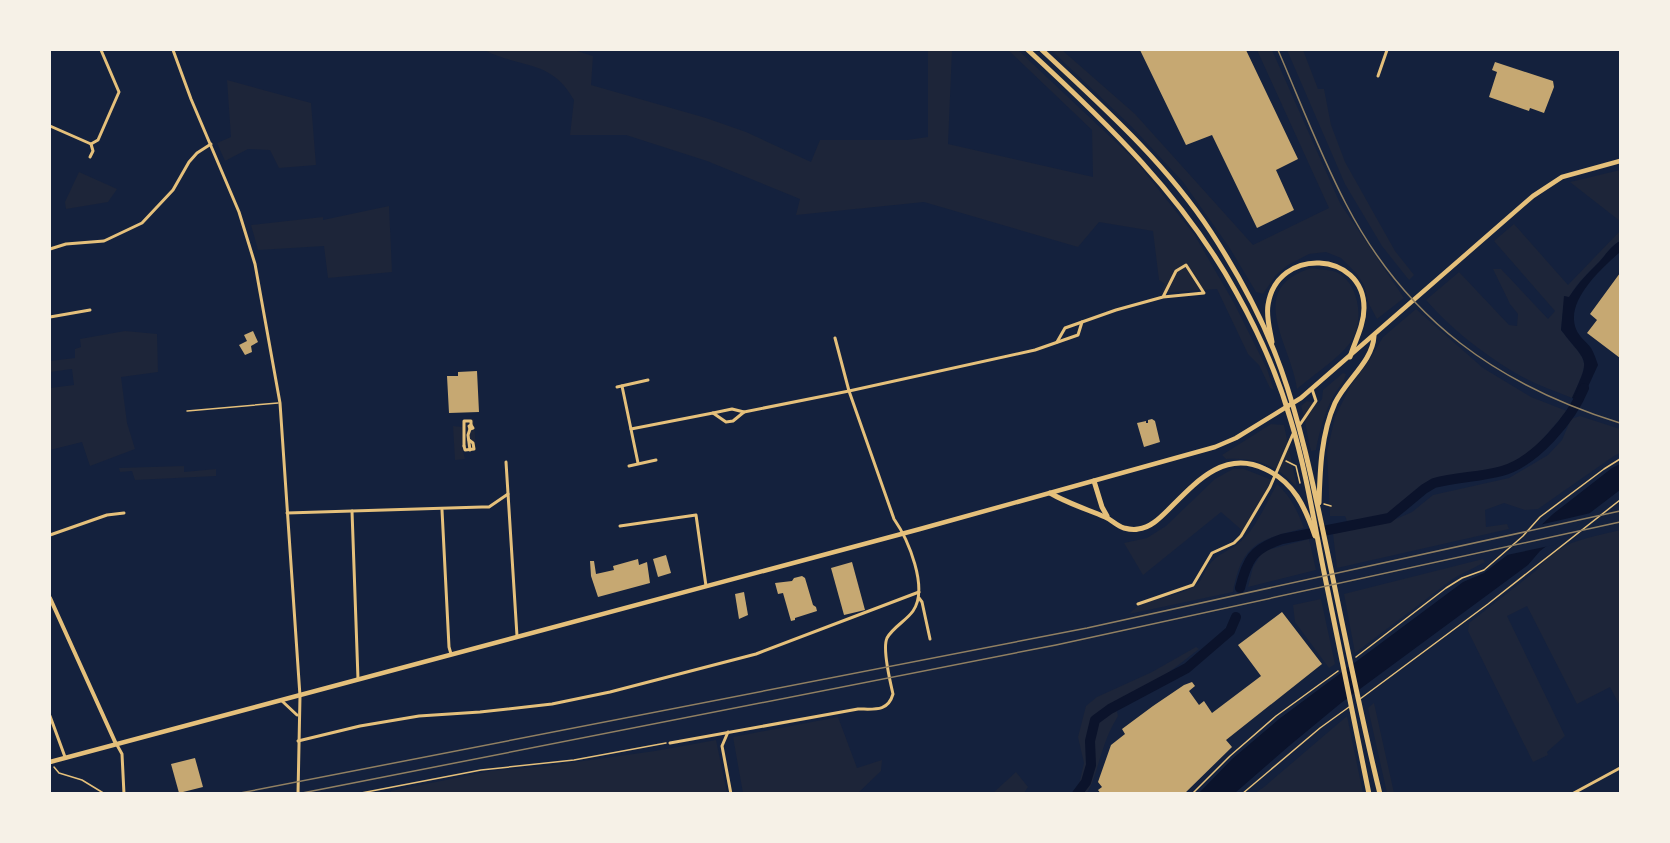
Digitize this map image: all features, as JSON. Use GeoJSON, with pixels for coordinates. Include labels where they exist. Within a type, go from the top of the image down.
{"type":"FeatureCollection","features":[{"type":"Feature","properties":{"kind":"highway"},"geometry":{"type":"LineString","coordinates":[[1028,50],[1140,159],[1182,210],[1216,258],[1266,351],[1292,422],[1369,794]]}},
{"type":"Feature","properties":{"kind":"highway"},"geometry":{"type":"LineString","coordinates":[[1042,50],[1121,124],[1176,185],[1230,263],[1273,350],[1297,420],[1380,794]]}},
{"type":"Feature","properties":{"kind":"highway"},"geometry":{"type":"LineString","coordinates":[[1273,350],[1267,308],[1275,283],[1285,273],[1303,264],[1325,263],[1338,267],[1350,276],[1362,295],[1364,307],[1362,321],[1350,357]]}},
{"type":"Feature","properties":{"kind":"highway"},"geometry":{"type":"LineString","coordinates":[[1318,511],[1321,461],[1334,405],[1374,346],[1374,336]]}},
{"type":"Feature","properties":{"kind":"highway"},"geometry":{"type":"LineString","coordinates":[[1050,493],[1064,501],[1108,518],[1123,528],[1143,528],[1160,518],[1204,476],[1215,469],[1234,462],[1260,466],[1273,472],[1297,495],[1306,510],[1319,548]]}},
{"type":"Feature","properties":{"kind":"highway"},"geometry":{"type":"LineString","coordinates":[[1094,481],[1108,518]]}},
{"type":"Feature","properties":{"kind":"main road"},"geometry":{"type":"LineString","coordinates":[[50,762],[904,533],[1215,447],[1236,438],[1284,410],[1312,389],[1533,195],[1562,177],[1620,161]]}},
{"type":"Feature","properties":{"kind":"street"},"geometry":{"type":"LineString","coordinates":[[91,144],[98,140],[119,92],[101,50]]}},
{"type":"Feature","properties":{"kind":"street"},"geometry":{"type":"LineString","coordinates":[[173,50],[191,99],[239,212],[255,264],[280,403],[300,696],[298,794]]}},
{"type":"Feature","properties":{"kind":"street"},"geometry":{"type":"LineString","coordinates":[[1378,76],[1387,50]]}},
{"type":"Feature","properties":{"kind":"street"},"geometry":{"type":"LineString","coordinates":[[50,126],[91,144]]}},
{"type":"Feature","properties":{"kind":"street"},"geometry":{"type":"LineString","coordinates":[[90,157],[93,151],[91,144]]}},
{"type":"Feature","properties":{"kind":"street"},"geometry":{"type":"LineString","coordinates":[[50,249],[66,244],[104,241],[142,223],[172,190],[196,153],[211,144]]}},
{"type":"Feature","properties":{"kind":"street"},"geometry":{"type":"LineString","coordinates":[[1057,342],[1065,328],[1082,322],[1162,297],[1204,293],[1186,265],[1176,271],[1162,297]]}},
{"type":"Feature","properties":{"kind":"street"},"geometry":{"type":"LineString","coordinates":[[50,317],[90,310]]}},
{"type":"Feature","properties":{"kind":"street"},"geometry":{"type":"LineString","coordinates":[[713,413],[726,422],[744,412],[1035,350],[1078,335],[1082,322]]}},
{"type":"Feature","properties":{"kind":"street"},"geometry":{"type":"LineString","coordinates":[[670,743],[858,709],[881,709],[891,700],[885,650],[887,638],[913,611],[920,592],[904,533],[894,519],[849,391],[835,338]]}},
{"type":"Feature","properties":{"kind":"street"},"geometry":{"type":"LineString","coordinates":[[638,463],[619,387],[648,380]]}},
{"type":"Feature","properties":{"kind":"street"},"geometry":{"type":"LineString","coordinates":[[1138,604],[1193,585],[1212,554],[1234,543],[1241,536],[1270,488],[1291,437],[1314,405],[1315,396],[1312,389]]}},
{"type":"Feature","properties":{"kind":"street"},"geometry":{"type":"LineString","coordinates":[[631,429],[732,409],[744,412]]}},
{"type":"Feature","properties":{"kind":"street"},"geometry":{"type":"LineString","coordinates":[[470,427],[466,435],[464,446],[471,447],[466,435],[464,427],[465,420],[471,421],[470,427]]}},
{"type":"Feature","properties":{"kind":"street"},"geometry":{"type":"LineString","coordinates":[[464,427],[470,427]]}},
{"type":"Feature","properties":{"kind":"street"},"geometry":{"type":"LineString","coordinates":[[629,466],[656,460]]}},
{"type":"Feature","properties":{"kind":"street"},"geometry":{"type":"LineString","coordinates":[[506,462],[517,636]]}},
{"type":"Feature","properties":{"kind":"street"},"geometry":{"type":"LineString","coordinates":[[287,513],[489,507],[508,494]]}},
{"type":"Feature","properties":{"kind":"street"},"geometry":{"type":"LineString","coordinates":[[442,510],[451,654]]}},
{"type":"Feature","properties":{"kind":"street"},"geometry":{"type":"LineString","coordinates":[[352,511],[358,678]]}},
{"type":"Feature","properties":{"kind":"street"},"geometry":{"type":"LineString","coordinates":[[50,535],[98,517],[124,513]]}},
{"type":"Feature","properties":{"kind":"street"},"geometry":{"type":"LineString","coordinates":[[620,526],[696,515],[706,586]]}},
{"type":"Feature","properties":{"kind":"street"},"geometry":{"type":"LineString","coordinates":[[298,741],[360,726],[419,716],[552,704],[610,692],[756,654],[920,592]]}},
{"type":"Feature","properties":{"kind":"street"},"geometry":{"type":"LineString","coordinates":[[50,598],[123,754],[124,794]]}},
{"type":"Feature","properties":{"kind":"street"},"geometry":{"type":"LineString","coordinates":[[919,598],[930,639]]}},
{"type":"Feature","properties":{"kind":"street"},"geometry":{"type":"LineString","coordinates":[[281,701],[298,716]]}},
{"type":"Feature","properties":{"kind":"street"},"geometry":{"type":"LineString","coordinates":[[50,716],[65,757]]}},
{"type":"Feature","properties":{"kind":"street"},"geometry":{"type":"LineString","coordinates":[[728,732],[722,746],[731,794]]}},
{"type":"Feature","properties":{"kind":"street"},"geometry":{"type":"LineString","coordinates":[[1572,794],[1620,768]]}},
{"type":"Feature","properties":{"kind":"lane"},"geometry":{"type":"LineString","coordinates":[[187,411],[280,403]]}},
{"type":"Feature","properties":{"kind":"lane"},"geometry":{"type":"LineString","coordinates":[[1242,794],[1320,728],[1479,610],[1620,500]]}},
{"type":"Feature","properties":{"kind":"path"},"geometry":{"type":"LineString","coordinates":[[1350,662],[1446,588],[1462,578],[1484,570],[1523,536],[1540,517],[1620,459]]}},
{"type":"Feature","properties":{"kind":"path"},"geometry":{"type":"LineString","coordinates":[[1324,504],[1330,506]]}},
{"type":"Feature","properties":{"kind":"path"},"geometry":{"type":"LineString","coordinates":[[1192,794],[1230,756],[1276,716],[1341,669]]}},
{"type":"Feature","properties":{"kind":"path"},"geometry":{"type":"LineString","coordinates":[[356,794],[481,770],[576,759],[670,743]]}},
{"type":"Feature","properties":{"kind":"path"},"geometry":{"type":"LineString","coordinates":[[50,762],[59,772],[82,780],[105,794]]}},
{"type":"Feature","properties":{"kind":"shaded area"},"geometry":{"type":"Polygon","coordinates":[[[484,50],[574,50],[593,56],[591,85],[746,132],[811,162],[820,140],[907,140],[928,137],[928,50],[952,50],[948,144],[1093,177],[1092,130],[1008,50],[1018,50],[1135,160],[1194,234],[1234,303],[1267,369],[1274,390],[1270,388],[1259,365],[1248,354],[1217,289],[1161,293],[1165,284],[1159,280],[1153,231],[1099,222],[1078,247],[924,202],[796,215],[800,199],[707,161],[626,135],[570,135],[574,100],[556,78],[535,67],[484,50]]]}},
{"type":"Feature","properties":{"kind":"shaded area"},"geometry":{"type":"Polygon","coordinates":[[[1051,50],[1062,50],[1135,114],[1253,245],[1329,208],[1257,50],[1272,50],[1340,203],[1404,298],[1377,319],[1369,304],[1364,285],[1357,274],[1341,258],[1326,252],[1309,254],[1288,265],[1276,275],[1263,294],[1256,292],[1229,247],[1183,182],[1132,127],[1051,50]]]}},
{"type":"Feature","properties":{"kind":"shaded area"},"geometry":{"type":"Polygon","coordinates":[[[1287,50],[1303,50],[1318,89],[1324,89],[1331,125],[1345,162],[1395,251],[1414,275],[1409,280],[1382,246],[1345,184],[1287,50]]]}},
{"type":"Feature","properties":{"kind":"shaded area"},"geometry":{"type":"Polygon","coordinates":[[[227,80],[311,103],[316,165],[279,168],[270,150],[248,149],[225,161],[217,143],[231,137],[227,80]]]}},
{"type":"Feature","properties":{"kind":"shaded area"},"geometry":{"type":"Polygon","coordinates":[[[1620,170],[1620,221],[1570,182],[1620,170]]]}},
{"type":"Feature","properties":{"kind":"shaded area"},"geometry":{"type":"Polygon","coordinates":[[[79,172],[117,189],[108,202],[66,209],[65,202],[79,172]]]}},
{"type":"Feature","properties":{"kind":"shaded area"},"geometry":{"type":"Polygon","coordinates":[[[389,206],[392,272],[328,278],[324,246],[258,250],[251,225],[323,217],[323,220],[389,206]]]}},
{"type":"Feature","properties":{"kind":"shaded area"},"geometry":{"type":"Polygon","coordinates":[[[1514,224],[1568,285],[1620,231],[1620,241],[1583,278],[1569,298],[1565,296],[1561,330],[1584,361],[1582,375],[1572,398],[1527,379],[1500,364],[1456,330],[1426,300],[1459,272],[1509,325],[1517,326],[1518,314],[1510,304],[1493,269],[1501,269],[1548,319],[1555,311],[1494,241],[1514,224]]]}},
{"type":"Feature","properties":{"kind":"shaded area"},"geometry":{"type":"Polygon","coordinates":[[[1620,241],[1620,252],[1587,286],[1576,308],[1574,318],[1576,329],[1591,348],[1598,365],[1581,402],[1572,398],[1582,375],[1584,361],[1561,330],[1564,296],[1569,297],[1583,278],[1620,241]]]}},
{"type":"Feature","properties":{"kind":"shaded area"},"geometry":{"type":"Polygon","coordinates":[[[1312,268],[1330,270],[1344,277],[1355,294],[1358,304],[1358,325],[1355,335],[1345,349],[1297,389],[1281,337],[1276,304],[1280,289],[1291,277],[1312,268]]]}},
{"type":"Feature","properties":{"kind":"shaded area"},"geometry":{"type":"Polygon","coordinates":[[[1416,309],[1483,368],[1531,397],[1567,411],[1528,456],[1508,465],[1440,481],[1423,488],[1389,515],[1347,521],[1345,516],[1330,516],[1327,452],[1335,417],[1351,385],[1383,337],[1416,309]]]}},
{"type":"Feature","properties":{"kind":"shaded area"},"geometry":{"type":"Polygon","coordinates":[[[125,331],[157,334],[158,372],[121,377],[127,423],[135,449],[90,466],[82,442],[50,450],[50,388],[74,385],[72,369],[50,372],[50,361],[75,358],[75,349],[81,347],[80,339],[125,331]]]}},
{"type":"Feature","properties":{"kind":"shaded area"},"geometry":{"type":"Polygon","coordinates":[[[1343,373],[1346,374],[1345,377],[1327,411],[1316,450],[1311,451],[1301,406],[1307,401],[1319,403],[1323,390],[1343,373]]]}},
{"type":"Feature","properties":{"kind":"shaded area"},"geometry":{"type":"Polygon","coordinates":[[[1580,416],[1620,429],[1620,453],[1538,509],[1525,510],[1504,503],[1485,510],[1486,527],[1507,524],[1509,529],[1337,568],[1333,534],[1396,519],[1412,512],[1433,495],[1509,478],[1548,455],[1562,440],[1571,419],[1580,416]]]}},
{"type":"Feature","properties":{"kind":"shaded area"},"geometry":{"type":"Polygon","coordinates":[[[463,419],[474,419],[476,451],[463,451],[465,459],[455,460],[453,426],[462,427],[463,419]]]}},
{"type":"Feature","properties":{"kind":"shaded area"},"geometry":{"type":"Polygon","coordinates":[[[1271,424],[1284,425],[1297,487],[1281,473],[1265,464],[1247,459],[1226,459],[1222,455],[1271,424]]]}},
{"type":"Feature","properties":{"kind":"shaded area"},"geometry":{"type":"Polygon","coordinates":[[[1620,464],[1620,490],[1540,551],[1528,565],[1341,703],[1235,793],[1198,794],[1232,759],[1279,719],[1463,582],[1484,573],[1519,546],[1553,514],[1620,464]]]}},
{"type":"Feature","properties":{"kind":"shaded area"},"geometry":{"type":"Polygon","coordinates":[[[184,466],[184,472],[216,469],[216,476],[135,480],[132,471],[120,472],[119,468],[184,466]]]}},
{"type":"Feature","properties":{"kind":"shaded area"},"geometry":{"type":"Polygon","coordinates":[[[1233,469],[1244,469],[1272,480],[1243,531],[1221,512],[1143,575],[1124,543],[1147,538],[1166,526],[1215,479],[1233,469]]]}},
{"type":"Feature","properties":{"kind":"shaded area"},"geometry":{"type":"Polygon","coordinates":[[[1277,484],[1293,504],[1304,528],[1265,540],[1255,546],[1242,563],[1233,592],[1129,614],[1143,604],[1177,594],[1196,585],[1212,561],[1239,543],[1251,531],[1277,484]]]}},
{"type":"Feature","properties":{"kind":"shaded area"},"geometry":{"type":"Polygon","coordinates":[[[1620,530],[1620,706],[1610,687],[1577,704],[1527,606],[1507,616],[1565,736],[1547,752],[1548,755],[1533,762],[1468,631],[1469,623],[1538,569],[1554,552],[1586,538],[1620,530]]]}},
{"type":"Feature","properties":{"kind":"shaded area"},"geometry":{"type":"Polygon","coordinates":[[[1309,539],[1316,570],[1248,587],[1253,567],[1263,551],[1309,539]]]}},
{"type":"Feature","properties":{"kind":"shaded area"},"geometry":{"type":"Polygon","coordinates":[[[1483,559],[1485,562],[1454,578],[1355,653],[1344,594],[1483,559]]]}},
{"type":"Feature","properties":{"kind":"shaded area"},"geometry":{"type":"Polygon","coordinates":[[[1321,599],[1335,664],[1329,668],[1295,622],[1293,605],[1321,599]]]}},
{"type":"Feature","properties":{"kind":"shaded area"},"geometry":{"type":"Polygon","coordinates":[[[1196,647],[1199,649],[1155,683],[1116,707],[1118,716],[1107,738],[1090,788],[1087,793],[1078,789],[1084,763],[1078,737],[1086,706],[1097,697],[1152,672],[1196,647]]]}},
{"type":"Feature","properties":{"kind":"shaded area"},"geometry":{"type":"Polygon","coordinates":[[[1374,703],[1394,793],[1387,793],[1368,708],[1374,703]]]}},
{"type":"Feature","properties":{"kind":"shaded area"},"geometry":{"type":"Polygon","coordinates":[[[1347,716],[1363,793],[1255,793],[1264,787],[1347,716]]]}},
{"type":"Feature","properties":{"kind":"shaded area"},"geometry":{"type":"Polygon","coordinates":[[[838,717],[857,768],[882,760],[881,771],[858,793],[743,793],[733,737],[838,717]]]}},
{"type":"Feature","properties":{"kind":"shaded area"},"geometry":{"type":"Polygon","coordinates":[[[716,740],[727,793],[391,793],[391,791],[491,771],[547,766],[716,740]]]}},
{"type":"Feature","properties":{"kind":"shaded area"},"geometry":{"type":"Polygon","coordinates":[[[1016,772],[1028,787],[1024,793],[993,793],[1016,772]]]}},
{"type":"Feature","properties":{"kind":"pier"},"geometry":{"type":"Polygon","coordinates":[[[1595,512],[1554,545],[1502,556],[1535,526],[1595,512]]]}},
{"type":"Feature","properties":{"kind":"building"},"geometry":{"type":"Polygon","coordinates":[[[1140,50],[1246,50],[1298,159],[1276,170],[1294,210],[1257,228],[1212,135],[1186,145],[1140,50]]]}},
{"type":"Feature","properties":{"kind":"building"},"geometry":{"type":"Polygon","coordinates":[[[1495,62],[1553,81],[1554,87],[1544,113],[1530,108],[1529,111],[1489,97],[1497,72],[1492,70],[1495,62]]]}},
{"type":"Feature","properties":{"kind":"building"},"geometry":{"type":"Polygon","coordinates":[[[1620,273],[1620,358],[1587,333],[1597,320],[1590,314],[1620,273]]]}},
{"type":"Feature","properties":{"kind":"building"},"geometry":{"type":"Polygon","coordinates":[[[253,331],[258,342],[251,346],[252,352],[245,355],[239,345],[247,341],[244,335],[253,331]]]}},
{"type":"Feature","properties":{"kind":"building"},"geometry":{"type":"Polygon","coordinates":[[[477,371],[479,412],[449,413],[447,376],[458,376],[458,372],[477,371]]]}},
{"type":"Feature","properties":{"kind":"building"},"geometry":{"type":"Polygon","coordinates":[[[1148,420],[1155,421],[1160,442],[1144,447],[1137,423],[1146,421],[1148,423],[1148,420]]]}},
{"type":"Feature","properties":{"kind":"building"},"geometry":{"type":"Polygon","coordinates":[[[666,555],[671,573],[658,577],[653,559],[666,555]]]}},
{"type":"Feature","properties":{"kind":"building"},"geometry":{"type":"Polygon","coordinates":[[[638,559],[639,565],[647,562],[650,583],[598,597],[591,576],[590,561],[594,561],[596,574],[614,570],[613,566],[638,559]]]}},
{"type":"Feature","properties":{"kind":"building"},"geometry":{"type":"Polygon","coordinates":[[[852,562],[865,610],[844,615],[831,568],[852,562]]]}},
{"type":"Feature","properties":{"kind":"building"},"geometry":{"type":"Polygon","coordinates":[[[802,576],[805,578],[817,611],[791,621],[783,593],[778,594],[775,583],[792,581],[802,576]]]}},
{"type":"Feature","properties":{"kind":"building"},"geometry":{"type":"Polygon","coordinates":[[[744,592],[748,615],[739,619],[735,594],[744,592]]]}},
{"type":"Feature","properties":{"kind":"building"},"geometry":{"type":"Polygon","coordinates":[[[1282,612],[1322,664],[1226,740],[1232,747],[1184,794],[1101,794],[1098,790],[1102,787],[1098,782],[1111,745],[1125,734],[1122,729],[1184,685],[1192,682],[1195,686],[1189,691],[1199,705],[1204,701],[1212,713],[1261,676],[1238,645],[1282,612]]]}},
{"type":"Feature","properties":{"kind":"building"},"geometry":{"type":"Polygon","coordinates":[[[195,758],[203,787],[179,793],[171,764],[195,758]]]}},
{"type":"Feature","properties":{"kind":"waterway"},"geometry":{"type":"LineString","coordinates":[[1240,588],[1245,570],[1252,557],[1272,543],[1282,539],[1389,518],[1434,483],[1494,473],[1515,466],[1539,449],[1551,437],[1571,412],[1584,388]]}},
{"type":"Feature","properties":{"kind":"waterway"},"geometry":{"type":"LineString","coordinates":[[1077,794],[1086,782],[1091,765],[1090,741],[1095,720],[1110,709],[1187,668],[1230,631],[1236,617]]}},
{"type":"Feature","properties":{"kind":"railway"},"geometry":{"type":"LineString","coordinates":[[1278,50],[1346,204],[1370,245],[1397,282],[1427,314],[1460,343],[1496,368],[1534,389],[1620,423]]}},
{"type":"Feature","properties":{"kind":"railway"},"geometry":{"type":"LineString","coordinates":[[235,794],[1087,628],[1620,511]]}},
{"type":"Feature","properties":{"kind":"railway"},"geometry":{"type":"LineString","coordinates":[[297,794],[1056,645],[1620,522]]}}]}
